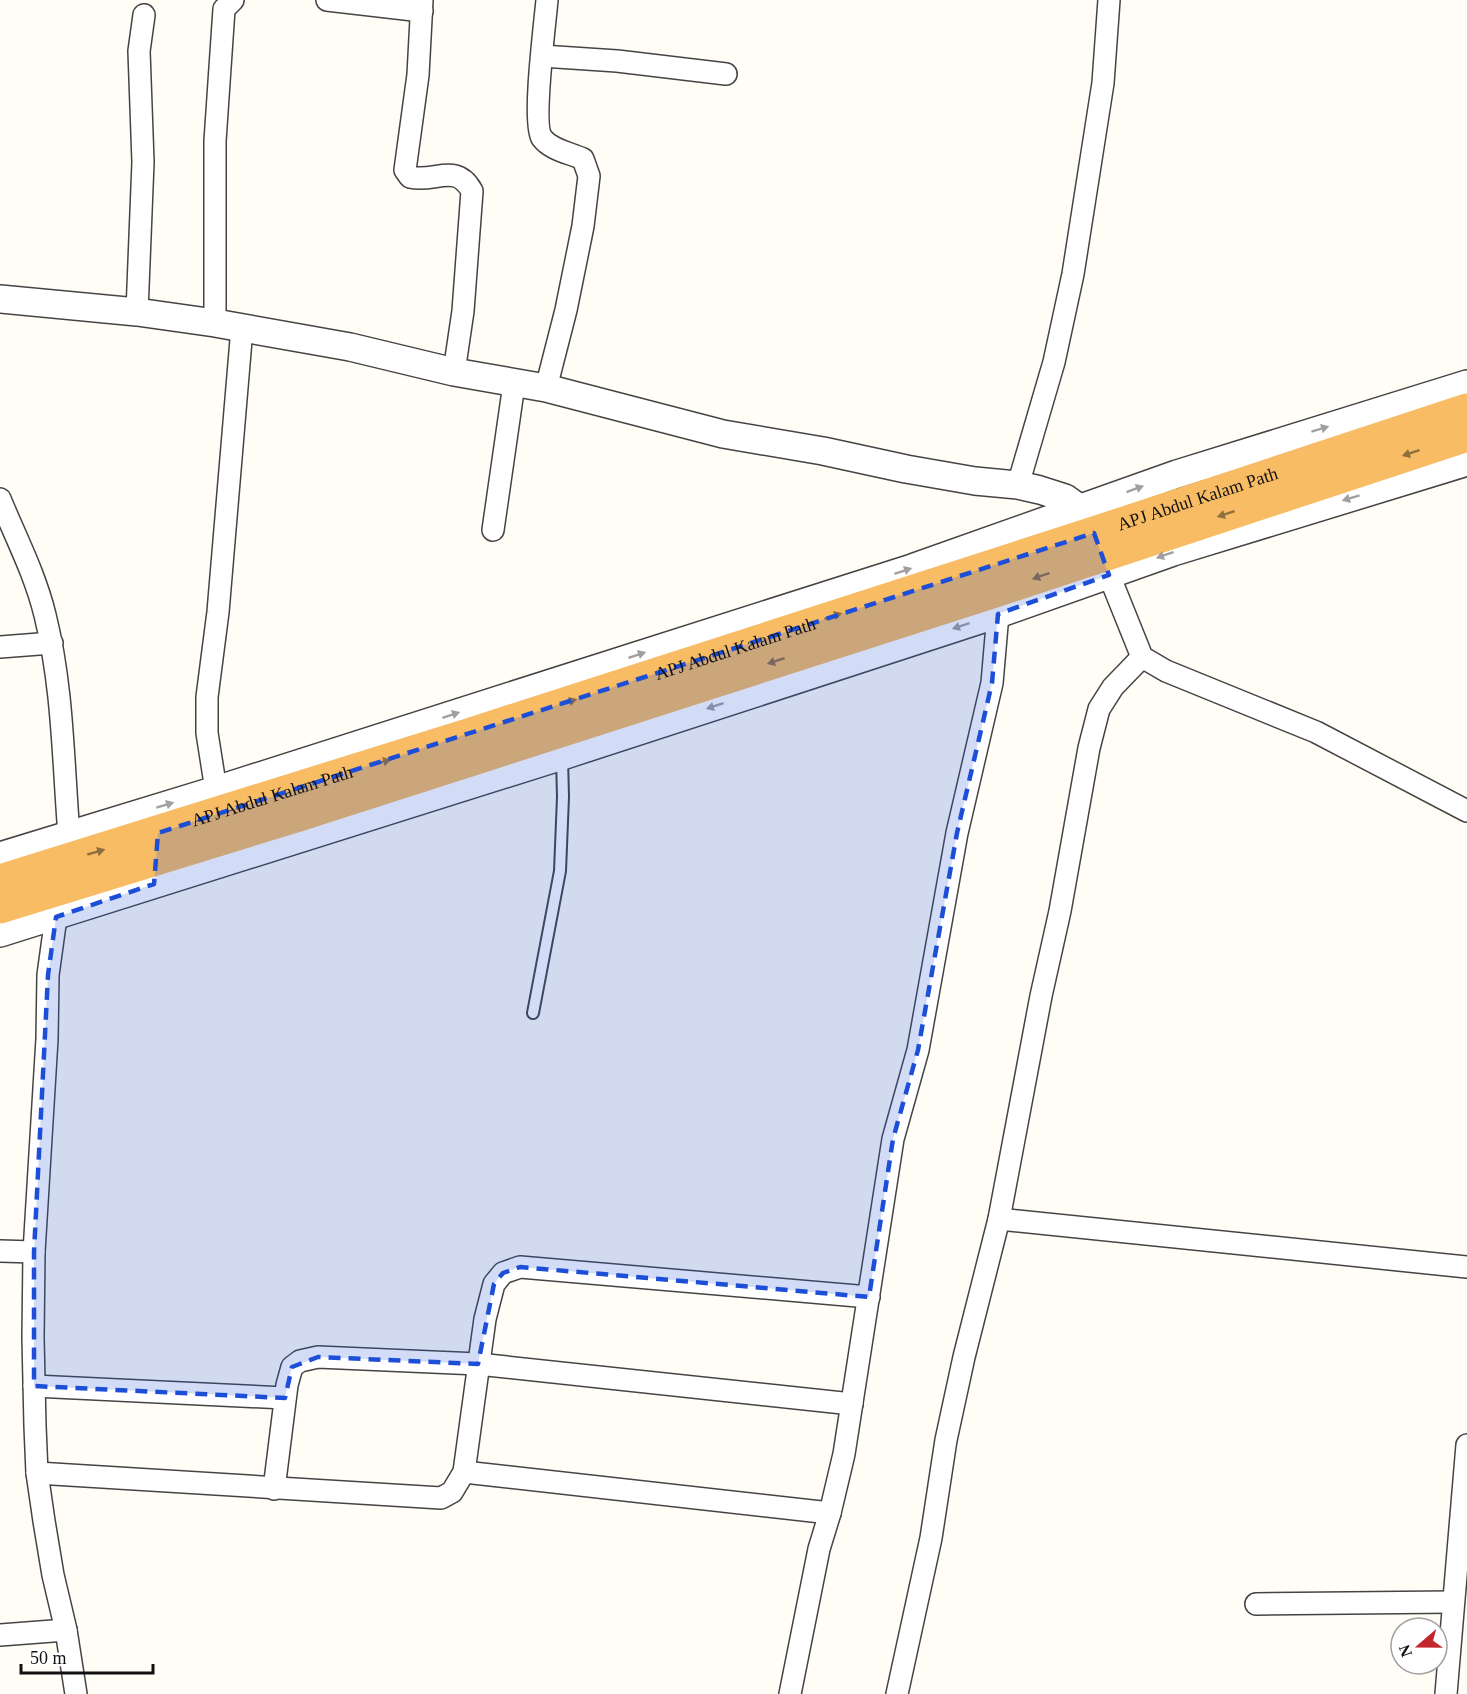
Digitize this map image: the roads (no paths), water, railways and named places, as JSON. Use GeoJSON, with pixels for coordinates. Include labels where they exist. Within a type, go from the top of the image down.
{"type":"FeatureCollection","features":[{"type":"Feature","properties":{"kind":"highway","name":"APJ Abdul Kalam Path"},"geometry":{"type":"LineString","coordinates":[[0,907],[156,859],[1096,543],[1467,410]]}},
{"type":"Feature","properties":{"kind":"highway","name":"APJ Abdul Kalam Path"},"geometry":{"type":"LineString","coordinates":[[1096,543],[1467,435]]}},
{"type":"Feature","properties":{"kind":"highway","name":"APJ Abdul Kalam Path"},"geometry":{"type":"LineString","coordinates":[[0,881],[52,891]]}},
{"type":"Feature","properties":{"kind":"street"},"geometry":{"type":"LineString","coordinates":[[215,323],[215,141],[224,9],[233,0]]}},
{"type":"Feature","properties":{"kind":"street"},"geometry":{"type":"LineString","coordinates":[[327,0],[422,5],[418,75],[405,170],[410,177],[420,180],[454,175],[467,181],[472,191],[463,311],[454,372]]}},
{"type":"Feature","properties":{"kind":"street"},"geometry":{"type":"LineString","coordinates":[[546,388],[566,310],[583,226],[589,176],[583,159],[550,146],[541,136],[538,113],[547,0]]}},
{"type":"Feature","properties":{"kind":"street"},"geometry":{"type":"LineString","coordinates":[[1018,485],[1054,362],[1073,274],[1103,83],[1109,0]]}},
{"type":"Feature","properties":{"kind":"street"},"geometry":{"type":"LineString","coordinates":[[137,312],[143,162],[139,51],[144,15]]}},
{"type":"Feature","properties":{"kind":"street"},"geometry":{"type":"LineString","coordinates":[[542,56],[616,61],[726,74]]}},
{"type":"Feature","properties":{"kind":"street"},"geometry":{"type":"LineString","coordinates":[[0,299],[137,312],[350,347],[454,372],[546,388],[723,434],[822,451],[906,470],[1018,485],[1065,498],[1096,543],[1142,657],[1166,671],[1316,732],[1467,811]]}},
{"type":"Feature","properties":{"kind":"street"},"geometry":{"type":"LineString","coordinates":[[216,790],[207,733],[207,697],[218,612],[242,328]]}},
{"type":"Feature","properties":{"kind":"street"},"geometry":{"type":"LineString","coordinates":[[493,530],[514,384]]}},
{"type":"Feature","properties":{"kind":"street"},"geometry":{"type":"LineString","coordinates":[[0,933],[52,891],[156,859],[562,756],[998,614],[1096,543],[1188,471],[1467,384]]}},
{"type":"Feature","properties":{"kind":"street"},"geometry":{"type":"LineString","coordinates":[[0,856],[216,790],[912,568],[1096,543],[1173,552],[1467,462]]}},
{"type":"Feature","properties":{"kind":"street"},"geometry":{"type":"LineString","coordinates":[[0,499],[27,559],[52,644],[63,733],[69,835]]}},
{"type":"Feature","properties":{"kind":"street"},"geometry":{"type":"LineString","coordinates":[[790,1694],[819,1549],[844,1454],[892,1139],[918,1050],[957,833],[992,683],[998,614]]}},
{"type":"Feature","properties":{"kind":"street"},"geometry":{"type":"LineString","coordinates":[[0,647],[52,644]]}},
{"type":"Feature","properties":{"kind":"street"},"geometry":{"type":"LineString","coordinates":[[897,1694],[931,1538],[946,1440],[964,1357],[999,1219],[1094,728],[1099,709],[1113,687],[1142,657]]}},
{"type":"Feature","properties":{"kind":"street"},"geometry":{"type":"LineString","coordinates":[[52,891],[47,1039],[34,1252],[34,1386],[37,1473],[53,1575],[66,1630],[76,1694]]}},
{"type":"Feature","properties":{"kind":"street"},"geometry":{"type":"LineString","coordinates":[[999,1219],[1467,1267]]}},
{"type":"Feature","properties":{"kind":"street"},"geometry":{"type":"LineString","coordinates":[[0,1251],[34,1252]]}},
{"type":"Feature","properties":{"kind":"street"},"geometry":{"type":"LineString","coordinates":[[37,1473],[441,1498],[452,1492],[464,1472],[485,1319],[494,1284],[503,1273],[520,1267],[869,1298]]}},
{"type":"Feature","properties":{"kind":"street"},"geometry":{"type":"LineString","coordinates":[[274,1489],[285,1398],[292,1367],[300,1361],[318,1357],[478,1364],[852,1404]]}},
{"type":"Feature","properties":{"kind":"street"},"geometry":{"type":"LineString","coordinates":[[34,1386],[285,1398]]}},
{"type":"Feature","properties":{"kind":"street"},"geometry":{"type":"LineString","coordinates":[[1446,1694],[1453,1602],[1461,1574],[1467,1445]]}},
{"type":"Feature","properties":{"kind":"street"},"geometry":{"type":"LineString","coordinates":[[464,1472],[830,1514]]}},
{"type":"Feature","properties":{"kind":"street"},"geometry":{"type":"LineString","coordinates":[[1256,1605],[1453,1602]]}},
{"type":"Feature","properties":{"kind":"street"},"geometry":{"type":"LineString","coordinates":[[0,1635],[66,1630]]}},
{"type":"Feature","properties":{"kind":"lane"},"geometry":{"type":"LineString","coordinates":[[532,1013],[560,871],[562,756]]}}]}
